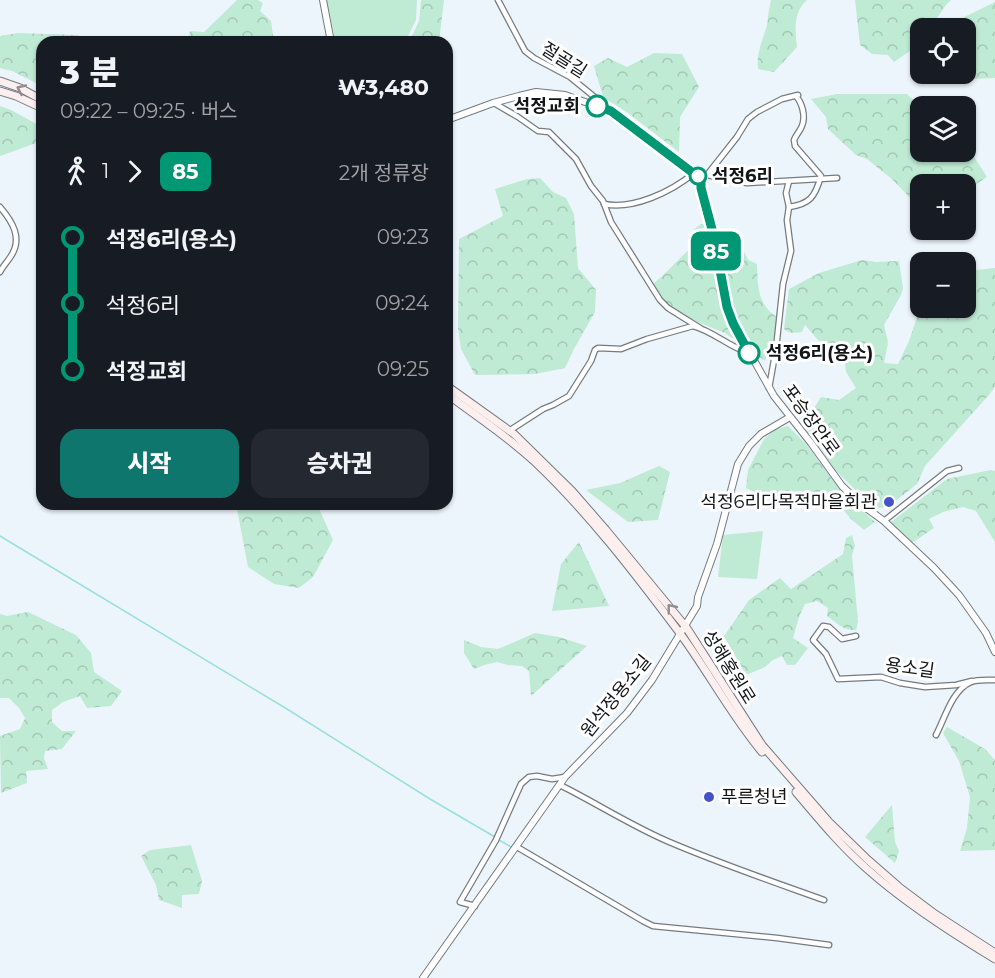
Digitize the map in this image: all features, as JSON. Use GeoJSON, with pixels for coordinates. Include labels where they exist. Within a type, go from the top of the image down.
{"type":"FeatureCollection","features":[{"type":"Feature","properties":{"kind":"main road"},"geometry":{"type":"LineString","coordinates":[[0,81],[36,97]]}},
{"type":"Feature","properties":{"kind":"main road"},"geometry":{"type":"LineString","coordinates":[[0,91],[36,105]]}},
{"type":"Feature","properties":{"kind":"main road","name":"성해홍원로"},"geometry":{"type":"LineString","coordinates":[[453,390],[514,434],[572,491],[606,530],[686,627],[762,745],[829,822],[899,887],[935,914],[995,953]]}},
{"type":"Feature","properties":{"kind":"main road","name":"성해홍원로"},"geometry":{"type":"LineString","coordinates":[[453,398],[525,453],[569,496],[605,537],[680,633],[749,736],[828,830],[864,867],[896,893],[957,937],[995,959]]}},
{"type":"Feature","properties":{"kind":"street"},"geometry":{"type":"LineString","coordinates":[[322,0],[330,36]]}},
{"type":"Feature","properties":{"kind":"street","name":"절골길"},"geometry":{"type":"LineString","coordinates":[[498,0],[525,51],[570,77],[597,99],[601,108]]}},
{"type":"Feature","properties":{"kind":"street"},"geometry":{"type":"LineString","coordinates":[[453,118],[493,103],[536,92],[565,95],[611,111],[694,173],[704,177],[747,183],[837,178]]}},
{"type":"Feature","properties":{"kind":"street"},"geometry":{"type":"LineString","coordinates":[[704,177],[737,137],[748,119],[782,99],[797,95],[803,111],[803,123],[794,140],[795,146],[820,174],[820,179],[813,196],[807,202],[789,207]]}},
{"type":"Feature","properties":{"kind":"street"},"geometry":{"type":"LineString","coordinates":[[493,103],[538,130],[549,132],[576,159],[604,204],[611,222],[660,300],[668,308],[741,351],[749,353]]}},
{"type":"Feature","properties":{"kind":"street"},"geometry":{"type":"LineString","coordinates":[[604,204],[614,206],[630,204],[657,195],[678,185],[694,173]]}},
{"type":"Feature","properties":{"kind":"street","name":"포승장안로"},"geometry":{"type":"LineString","coordinates":[[704,177],[701,188],[713,233],[727,307],[733,323],[769,388],[842,486],[884,521],[959,595],[986,633],[995,652]]}},
{"type":"Feature","properties":{"kind":"street"},"geometry":{"type":"LineString","coordinates":[[769,388],[783,284],[791,251],[786,193],[789,181]]}},
{"type":"Feature","properties":{"kind":"street"},"geometry":{"type":"LineString","coordinates":[[0,207],[12,226],[17,241],[0,272]]}},
{"type":"Feature","properties":{"kind":"street"},"geometry":{"type":"LineString","coordinates":[[512,429],[569,396],[598,348],[621,349],[693,326],[700,328]]}},
{"type":"Feature","properties":{"kind":"street","name":"원석정용소길"},"geometry":{"type":"LineString","coordinates":[[423,978],[565,777],[627,712],[657,672],[697,606],[698,597],[717,544],[738,464],[749,446],[761,434],[790,417]]}},
{"type":"Feature","properties":{"kind":"street"},"geometry":{"type":"LineString","coordinates":[[884,521],[947,471],[959,468]]}},
{"type":"Feature","properties":{"kind":"street","name":"용소길"},"geometry":{"type":"LineString","coordinates":[[856,636],[842,639],[829,627],[823,626],[813,640],[826,654],[838,679],[882,677],[900,683],[926,687],[995,680]]}},
{"type":"Feature","properties":{"kind":"street","name":"용소길"},"geometry":{"type":"LineString","coordinates":[[936,735],[953,699],[972,681]]}},
{"type":"Feature","properties":{"kind":"street"},"geometry":{"type":"LineString","coordinates":[[475,906],[460,902],[497,838],[521,784],[529,777],[552,779],[565,777]]}},
{"type":"Feature","properties":{"kind":"street"},"geometry":{"type":"LineString","coordinates":[[560,785],[669,842],[824,900]]}},
{"type":"Feature","properties":{"kind":"street"},"geometry":{"type":"LineString","coordinates":[[517,846],[653,926],[829,945]]}},
{"type":"Feature","properties":{"kind":"green space"},"geometry":{"type":"Polygon","coordinates":[[[237,0],[258,0],[263,3],[260,11],[271,21],[273,36],[189,36],[190,31],[204,32],[237,0]]]}},
{"type":"Feature","properties":{"kind":"green space"},"geometry":{"type":"Polygon","coordinates":[[[326,0],[417,0],[416,20],[408,36],[335,36],[326,0]]]}},
{"type":"Feature","properties":{"kind":"green space"},"geometry":{"type":"Polygon","coordinates":[[[421,0],[444,0],[440,36],[412,36],[419,21],[421,0]]]}},
{"type":"Feature","properties":{"kind":"green space"},"geometry":{"type":"Polygon","coordinates":[[[771,0],[807,0],[797,16],[797,47],[774,72],[758,69],[759,52],[771,0]]]}},
{"type":"Feature","properties":{"kind":"green space"},"geometry":{"type":"Polygon","coordinates":[[[855,0],[951,0],[937,18],[910,18],[910,51],[894,62],[888,55],[872,54],[860,45],[855,0]]]}},
{"type":"Feature","properties":{"kind":"green space"},"geometry":{"type":"Polygon","coordinates":[[[995,2],[995,78],[976,79],[976,18],[962,18],[995,2]]]}},
{"type":"Feature","properties":{"kind":"green space"},"geometry":{"type":"Polygon","coordinates":[[[18,33],[80,36],[36,36],[36,83],[12,71],[0,68],[0,36],[18,33]]]}},
{"type":"Feature","properties":{"kind":"green space"},"geometry":{"type":"Polygon","coordinates":[[[654,53],[682,54],[699,87],[680,117],[679,152],[603,97],[594,66],[608,58],[627,67],[654,53]]]}},
{"type":"Feature","properties":{"kind":"green space"},"geometry":{"type":"Polygon","coordinates":[[[837,94],[907,94],[910,97],[910,162],[976,162],[976,160],[987,177],[976,184],[976,174],[910,174],[910,198],[893,180],[867,159],[856,155],[828,129],[826,117],[811,99],[837,94]]]}},
{"type":"Feature","properties":{"kind":"green space"},"geometry":{"type":"Polygon","coordinates":[[[0,106],[36,124],[36,143],[0,156],[0,106]]]}},
{"type":"Feature","properties":{"kind":"green space"},"geometry":{"type":"Polygon","coordinates":[[[540,178],[553,192],[566,198],[574,214],[578,268],[596,290],[595,312],[565,368],[535,374],[475,375],[461,349],[458,328],[459,239],[503,216],[495,189],[527,179],[540,178]]]}},
{"type":"Feature","properties":{"kind":"green space"},"geometry":{"type":"Polygon","coordinates":[[[701,224],[737,237],[748,260],[757,264],[758,287],[762,300],[770,312],[777,317],[776,333],[765,361],[725,333],[666,305],[653,284],[693,246],[693,230],[701,224]]]}},
{"type":"Feature","properties":{"kind":"green space"},"geometry":{"type":"Polygon","coordinates":[[[862,260],[899,261],[903,288],[884,325],[888,342],[884,363],[898,364],[917,318],[976,318],[976,270],[995,268],[995,387],[925,466],[917,484],[889,506],[875,509],[835,470],[804,424],[821,397],[839,400],[856,388],[846,372],[843,347],[819,341],[805,325],[802,332],[795,333],[784,329],[789,289],[819,273],[862,260]]]}},
{"type":"Feature","properties":{"kind":"green space"},"geometry":{"type":"Polygon","coordinates":[[[788,426],[806,444],[841,491],[875,522],[864,530],[838,504],[814,498],[800,502],[768,498],[746,488],[748,470],[764,439],[776,429],[788,426]]]}},
{"type":"Feature","properties":{"kind":"green space"},"geometry":{"type":"Polygon","coordinates":[[[659,466],[670,472],[658,520],[628,522],[586,490],[620,483],[659,466]]]}},
{"type":"Feature","properties":{"kind":"green space"},"geometry":{"type":"Polygon","coordinates":[[[995,471],[995,542],[976,511],[963,507],[943,512],[929,519],[934,528],[912,543],[891,522],[947,479],[995,471]]]}},
{"type":"Feature","properties":{"kind":"green space"},"geometry":{"type":"Polygon","coordinates":[[[237,510],[320,510],[333,540],[313,577],[299,588],[274,584],[248,567],[237,510]]]}},
{"type":"Feature","properties":{"kind":"green space"},"geometry":{"type":"Polygon","coordinates":[[[763,531],[757,579],[718,577],[723,535],[763,531]]]}},
{"type":"Feature","properties":{"kind":"green space"},"geometry":{"type":"Polygon","coordinates":[[[852,535],[855,546],[852,555],[858,622],[856,630],[837,624],[827,616],[828,608],[817,601],[805,604],[793,638],[808,648],[795,665],[787,665],[782,656],[746,675],[724,636],[749,600],[780,578],[791,589],[843,554],[846,538],[852,535]]]}},
{"type":"Feature","properties":{"kind":"green space"},"geometry":{"type":"Polygon","coordinates":[[[579,542],[609,606],[552,611],[561,564],[579,542]]]}},
{"type":"Feature","properties":{"kind":"green space"},"geometry":{"type":"Polygon","coordinates":[[[28,612],[76,635],[91,653],[94,672],[122,691],[111,706],[87,708],[80,696],[63,702],[52,710],[52,722],[62,731],[76,731],[62,749],[45,751],[44,758],[48,769],[26,771],[27,783],[1,793],[0,736],[20,729],[25,718],[9,698],[0,698],[0,614],[7,616],[28,612]]]}},
{"type":"Feature","properties":{"kind":"green space"},"geometry":{"type":"Polygon","coordinates":[[[535,633],[559,637],[587,646],[531,696],[529,671],[522,666],[497,662],[474,669],[464,653],[464,640],[481,647],[498,649],[535,633]]]}},
{"type":"Feature","properties":{"kind":"green space"},"geometry":{"type":"Polygon","coordinates":[[[947,727],[985,749],[995,760],[995,850],[960,851],[967,828],[970,797],[959,761],[943,733],[947,727]]]}},
{"type":"Feature","properties":{"kind":"green space"},"geometry":{"type":"Polygon","coordinates":[[[892,805],[895,842],[899,851],[895,863],[865,837],[892,805]]]}},
{"type":"Feature","properties":{"kind":"green space"},"geometry":{"type":"Polygon","coordinates":[[[191,845],[202,881],[199,894],[182,895],[182,908],[159,900],[156,885],[141,856],[150,850],[191,845]]]}},
{"type":"Feature","properties":{"kind":"waterway"},"geometry":{"type":"LineString","coordinates":[[0,536],[495,837]]}},
{"type":"Feature","properties":{"kind":"waterway"},"geometry":{"type":"LineString","coordinates":[[499,840],[511,847]]}},
{"type":"Feature","properties":{"kind":"bus line","name":"85"},"geometry":{"type":"LineString","coordinates":[[597,106],[611,111],[701,179],[727,307],[749,353]]}},
{"type":"Feature","properties":{"kind":"place","name":"석정교회"},"geometry":{"type":"Point","coordinates":[597,106]}},
{"type":"Feature","properties":{"kind":"place","name":"석정6리"},"geometry":{"type":"Point","coordinates":[698,176]}},
{"type":"Feature","properties":{"kind":"place","name":"석정6리(용소)"},"geometry":{"type":"Point","coordinates":[749,353]}},
{"type":"Feature","properties":{"kind":"place","name":"석정6리다목적마을회관"},"geometry":{"type":"Point","coordinates":[889,502]}},
{"type":"Feature","properties":{"kind":"place","name":"푸른청년"},"geometry":{"type":"Point","coordinates":[709,797]}}]}
